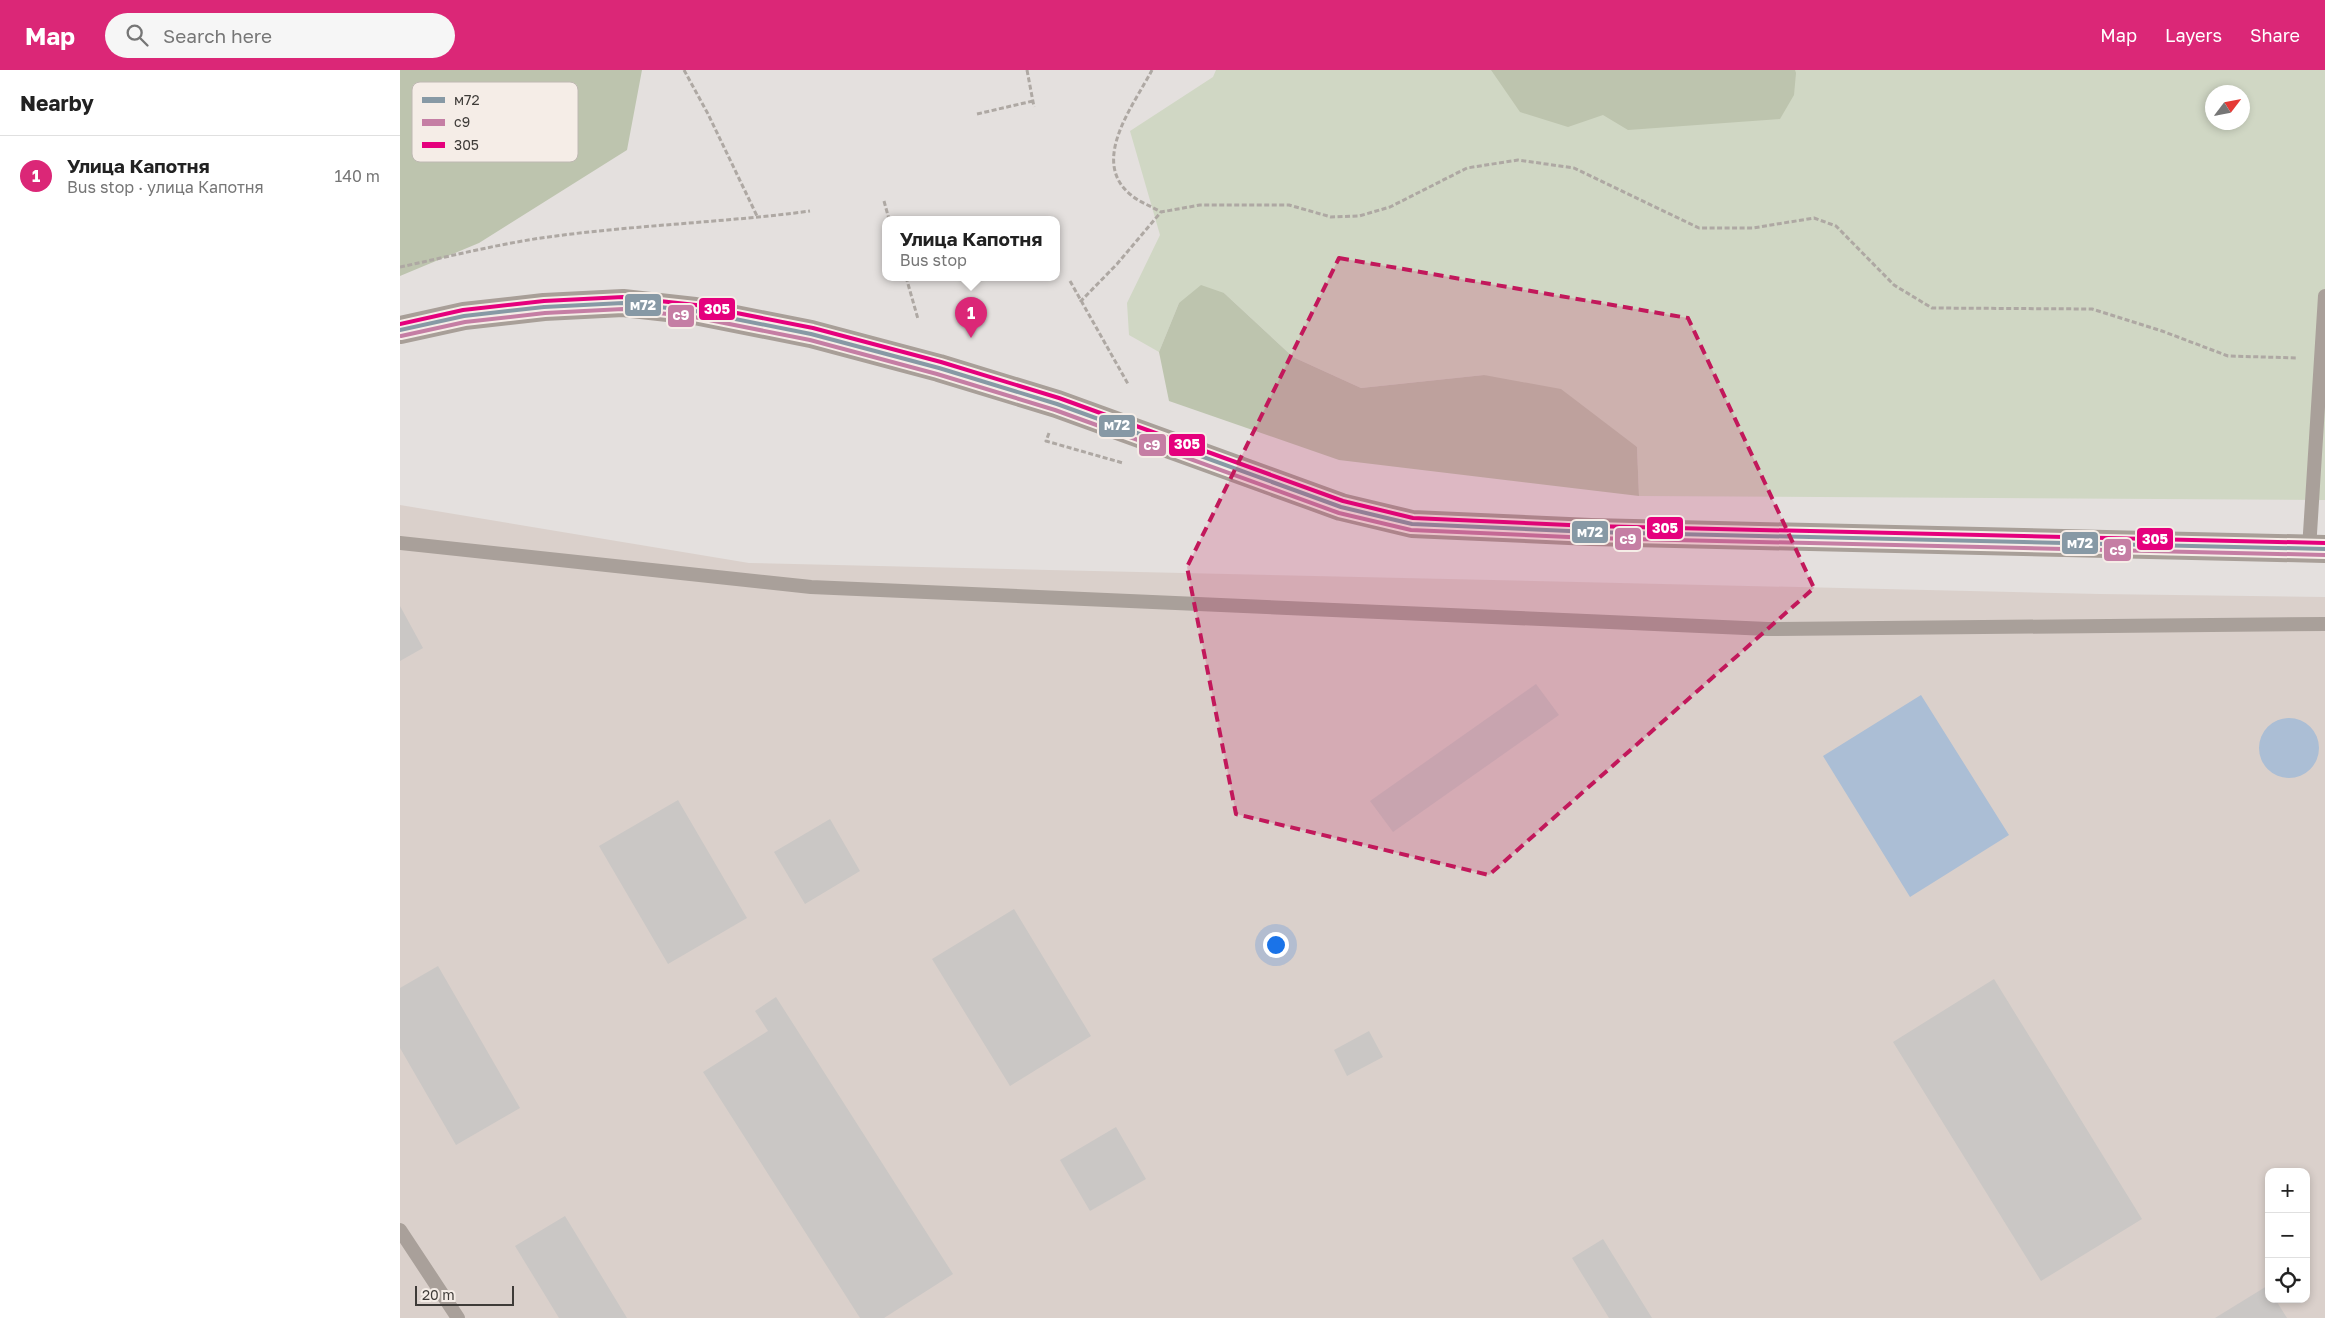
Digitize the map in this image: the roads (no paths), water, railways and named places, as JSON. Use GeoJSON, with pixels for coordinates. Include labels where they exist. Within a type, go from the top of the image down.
{"type":"FeatureCollection","features":[{"type":"Feature","properties":{"kind":"main road"},"geometry":{"type":"LineString","coordinates":[[400,330],[464,316],[544,307],[623,302],[695,311],[811,334],[938,368],[1057,404],[1340,507],[1412,524],[1591,532],[2317,549]]}},
{"type":"Feature","properties":{"kind":"lane"},"geometry":{"type":"LineString","coordinates":[[2317,549],[2321,358],[2325,296]]}},
{"type":"Feature","properties":{"kind":"lane"},"geometry":{"type":"LineString","coordinates":[[400,543],[811,587],[1758,629],[2325,624]]}},
{"type":"Feature","properties":{"kind":"lane"},"geometry":{"type":"LineString","coordinates":[[400,1230],[458,1318]]}},
{"type":"Feature","properties":{"kind":"water"},"geometry":{"type":"Polygon","coordinates":[[[1921,695],[2009,835],[1910,897],[1823,756],[1921,695]]]}},
{"type":"Feature","properties":{"kind":"water"},"geometry":{"type":"Polygon","coordinates":[[[2283,718],[2295,718],[2306,723],[2314,731],[2319,742],[2317,760],[2306,773],[2295,778],[2283,778],[2272,773],[2264,765],[2259,754],[2259,742],[2264,731],[2272,723],[2283,718]]]}},
{"type":"Feature","properties":{"kind":"place","name":"Улица Капотня"},"geometry":{"type":"Point","coordinates":[971,338]}}]}
